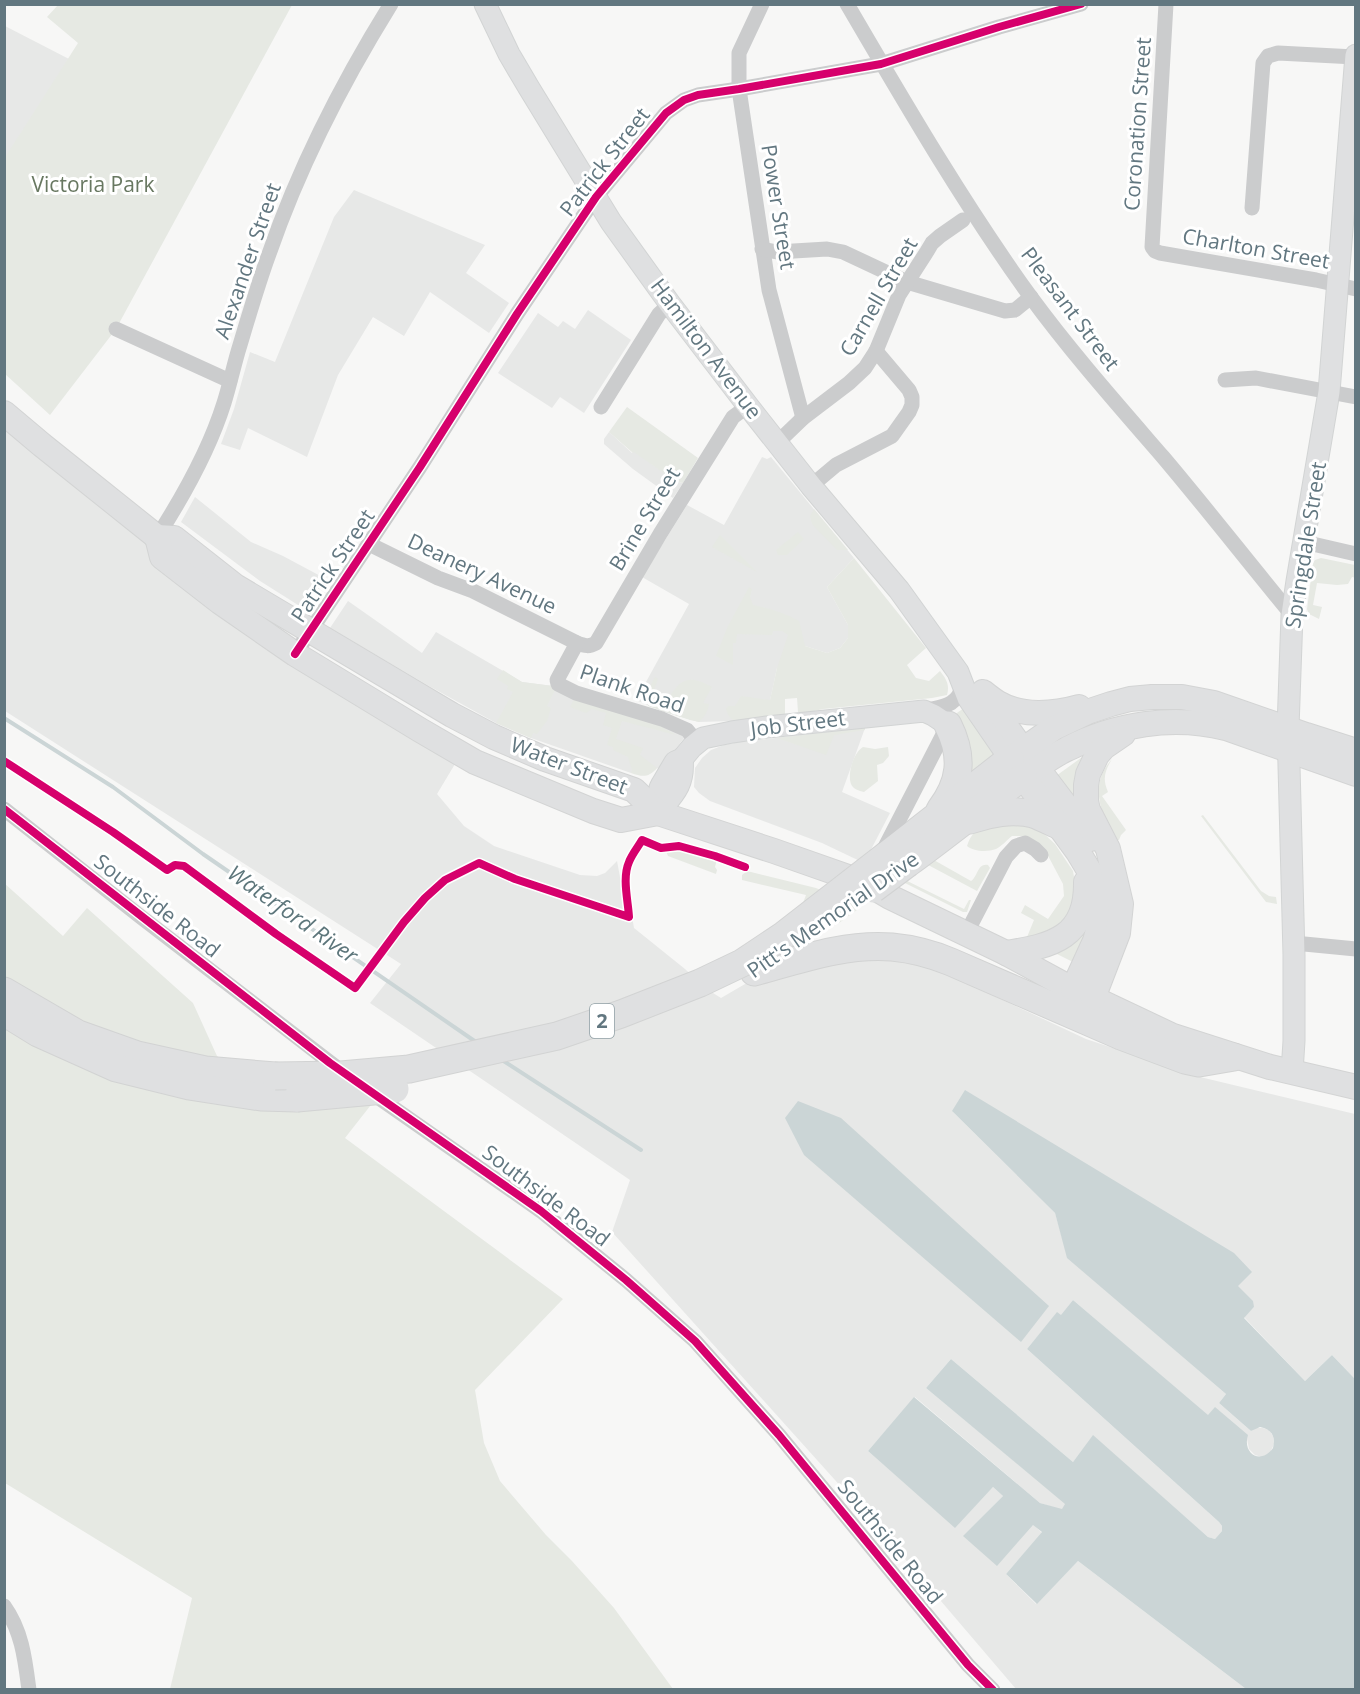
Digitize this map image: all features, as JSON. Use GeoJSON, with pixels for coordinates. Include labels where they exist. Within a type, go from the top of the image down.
{"type":"FeatureCollection","features":[{"type":"Feature","properties":{"kind":"highway"},"geometry":{"type":"LineString","coordinates":[[948,725],[955,738],[958,773],[943,825],[1013,811],[1032,814],[1060,826]]}},
{"type":"Feature","properties":{"kind":"highway","name":"Pitt's Memorial Drive"},"geometry":{"type":"LineString","coordinates":[[4,991],[78,1034],[137,1055],[205,1070],[275,1076],[340,1075],[409,1069],[558,1036],[700,983],[742,963],[943,825],[987,802],[1024,763]]}},
{"type":"Feature","properties":{"kind":"highway","name":"Pitt's Memorial Drive"},"geometry":{"type":"LineString","coordinates":[[4,1012],[38,1033],[116,1068],[189,1086],[261,1097],[297,1098],[393,1089],[460,1077],[599,1038],[699,999],[754,972],[816,930],[943,825]]}},
{"type":"Feature","properties":{"kind":"highway"},"geometry":{"type":"LineString","coordinates":[[754,972],[806,958],[870,947],[912,950],[1085,1003],[1121,1036],[1185,1060],[1198,1063],[1234,1057]]}},
{"type":"Feature","properties":{"kind":"main road"},"geometry":{"type":"LineString","coordinates":[[4,413],[157,537]]}},
{"type":"Feature","properties":{"kind":"main road","name":"Water Street"},"geometry":{"type":"LineString","coordinates":[[157,537],[174,538],[235,586],[416,694],[494,737],[545,759],[634,790],[658,813],[621,820],[593,812],[479,764],[295,654],[220,602],[162,557],[157,537]]}},
{"type":"Feature","properties":{"kind":"main road"},"geometry":{"type":"LineString","coordinates":[[968,683],[1000,705],[1028,712],[1057,712],[1090,704],[1111,704]]}},
{"type":"Feature","properties":{"kind":"main road"},"geometry":{"type":"LineString","coordinates":[[1024,763],[1054,728],[1111,704],[1130,699],[1182,697],[1214,703],[1356,774]]}},
{"type":"Feature","properties":{"kind":"main road"},"geometry":{"type":"LineString","coordinates":[[1024,763],[1100,735],[1135,726],[1175,722],[1205,723],[1288,739],[1306,735],[1356,751]]}},
{"type":"Feature","properties":{"kind":"main road"},"geometry":{"type":"LineString","coordinates":[[1085,1003],[1114,945],[1121,904],[1108,849],[1088,810],[1086,785],[1097,754],[1135,726]]}},
{"type":"Feature","properties":{"kind":"main road"},"geometry":{"type":"LineString","coordinates":[[1024,763],[1060,826],[1084,861],[1097,888],[1100,909],[1099,927],[1085,1003]]}},
{"type":"Feature","properties":{"kind":"main road"},"geometry":{"type":"LineString","coordinates":[[1024,763],[1094,843],[1113,873]]}},
{"type":"Feature","properties":{"kind":"main road"},"geometry":{"type":"LineString","coordinates":[[658,813],[791,856],[868,884],[1006,953],[1085,1003]]}},
{"type":"Feature","properties":{"kind":"main road"},"geometry":{"type":"LineString","coordinates":[[1006,953],[1044,946],[1060,938],[1076,924],[1083,913],[1086,899],[1084,861]]}},
{"type":"Feature","properties":{"kind":"main road"},"geometry":{"type":"LineString","coordinates":[[1234,1057],[1356,1088]]}},
{"type":"Feature","properties":{"kind":"street","name":"Alexander Street"},"geometry":{"type":"LineString","coordinates":[[157,537],[181,501],[213,432],[258,285],[299,179],[331,110],[391,4]]}},
{"type":"Feature","properties":{"kind":"street","name":"Hamilton Avenue"},"geometry":{"type":"LineString","coordinates":[[485,4],[529,88],[611,222],[748,406],[811,486],[899,590],[968,683],[968,698],[1024,763]]}},
{"type":"Feature","properties":{"kind":"street","name":"Power Street"},"geometry":{"type":"LineString","coordinates":[[762,4],[739,53],[739,89],[769,290],[803,418]]}},
{"type":"Feature","properties":{"kind":"street","name":"Pleasant Street"},"geometry":{"type":"LineString","coordinates":[[847,4],[881,64],[947,170],[1031,297],[1102,387],[1292,615]]}},
{"type":"Feature","properties":{"kind":"street","name":"Patrick Street"},"geometry":{"type":"LineString","coordinates":[[295,654],[596,197],[666,113],[684,100],[698,95],[881,64],[1081,4]]}},
{"type":"Feature","properties":{"kind":"street","name":"Coronation Street"},"geometry":{"type":"LineString","coordinates":[[1152,247],[1166,4]]}},
{"type":"Feature","properties":{"kind":"street"},"geometry":{"type":"LineString","coordinates":[[1248,199],[1263,63],[1268,56],[1278,52],[1355,56]]}},
{"type":"Feature","properties":{"kind":"street","name":"Springdale Street"},"geometry":{"type":"LineString","coordinates":[[1292,1072],[1294,943],[1288,739],[1292,615],[1346,287],[1355,56]]}},
{"type":"Feature","properties":{"kind":"street","name":"Carnell Street"},"geometry":{"type":"LineString","coordinates":[[777,442],[865,368],[876,351],[892,311],[933,243],[963,220]]}},
{"type":"Feature","properties":{"kind":"street","name":"Charlton Street"},"geometry":{"type":"LineString","coordinates":[[1152,247],[1160,253],[1346,287]]}},
{"type":"Feature","properties":{"kind":"street"},"geometry":{"type":"LineString","coordinates":[[762,249],[777,252],[827,249],[843,252],[908,282],[1005,311],[1015,310],[1031,297]]}},
{"type":"Feature","properties":{"kind":"street"},"geometry":{"type":"LineString","coordinates":[[601,407],[659,314],[670,304]]}},
{"type":"Feature","properties":{"kind":"street"},"geometry":{"type":"LineString","coordinates":[[116,329],[230,381]]}},
{"type":"Feature","properties":{"kind":"street"},"geometry":{"type":"LineString","coordinates":[[811,486],[836,465],[892,436],[909,412],[912,405],[909,390],[876,351]]}},
{"type":"Feature","properties":{"kind":"street"},"geometry":{"type":"LineString","coordinates":[[1225,380],[1256,378],[1356,397]]}},
{"type":"Feature","properties":{"kind":"street","name":"Brine Street"},"geometry":{"type":"LineString","coordinates":[[577,643],[591,646],[596,643],[732,417],[748,406]]}},
{"type":"Feature","properties":{"kind":"street"},"geometry":{"type":"LineString","coordinates":[[1304,542],[1356,554]]}},
{"type":"Feature","properties":{"kind":"street","name":"Deanery Avenue"},"geometry":{"type":"LineString","coordinates":[[369,544],[438,578],[473,591],[577,643]]}},
{"type":"Feature","properties":{"kind":"street","name":"Plank Road"},"geometry":{"type":"LineString","coordinates":[[577,643],[557,680],[558,684],[576,693],[662,718],[687,730],[697,742]]}},
{"type":"Feature","properties":{"kind":"street","name":"Job Street"},"geometry":{"type":"LineString","coordinates":[[697,742],[709,736],[732,732],[924,711],[948,705],[960,696],[968,683]]}},
{"type":"Feature","properties":{"kind":"street"},"geometry":{"type":"LineString","coordinates":[[868,884],[889,838],[948,725],[924,711]]}},
{"type":"Feature","properties":{"kind":"street"},"geometry":{"type":"LineString","coordinates":[[658,813],[675,793],[684,773],[682,759],[697,742]]}},
{"type":"Feature","properties":{"kind":"street","name":"Southside Road"},"geometry":{"type":"LineString","coordinates":[[4,809],[330,1063],[541,1211],[626,1280],[695,1341],[779,1435],[968,1665],[993,1689]]}},
{"type":"Feature","properties":{"kind":"street"},"geometry":{"type":"LineString","coordinates":[[966,934],[1006,857],[1016,846],[1025,843],[1041,855]]}},
{"type":"Feature","properties":{"kind":"street"},"geometry":{"type":"LineString","coordinates":[[1294,943],[1356,949]]}},
{"type":"Feature","properties":{"kind":"street"},"geometry":{"type":"LineString","coordinates":[[4,1606],[18,1630],[25,1654],[29,1689]]}},
{"type":"Feature","properties":{"kind":"shaded area"},"geometry":{"type":"Polygon","coordinates":[[[5,26],[69,59],[5,159],[5,26]]]}},
{"type":"Feature","properties":{"kind":"shaded area"},"geometry":{"type":"Polygon","coordinates":[[[354,190],[485,245],[466,273],[509,303],[489,333],[430,292],[404,336],[373,317],[338,375],[307,457],[248,428],[240,450],[221,444],[234,409],[250,352],[275,362],[334,217],[354,190]]]}},
{"type":"Feature","properties":{"kind":"shaded area"},"geometry":{"type":"Polygon","coordinates":[[[588,310],[631,340],[584,413],[560,397],[552,408],[498,373],[538,313],[558,327],[563,321],[575,329],[588,310]]]}},
{"type":"Feature","properties":{"kind":"shaded area"},"geometry":{"type":"Polygon","coordinates":[[[4,413],[162,557],[461,754],[437,794],[464,826],[494,846],[580,875],[597,876],[605,873],[617,861],[620,877],[627,888],[634,928],[705,988],[721,998],[795,955],[913,958],[1086,1039],[1200,1077],[1355,1114],[1355,1379],[1332,1355],[1305,1381],[1244,1317],[1254,1307],[952,1111],[1055,1213],[1068,1258],[1226,1394],[1219,1403],[1251,1431],[1263,1428],[1269,1430],[1273,1436],[1274,1444],[1270,1453],[1262,1457],[1255,1455],[1249,1449],[1247,1439],[1208,1416],[1073,1300],[1061,1316],[1057,1313],[1027,1349],[1219,1522],[1222,1531],[1215,1539],[1208,1537],[1093,1436],[1073,1462],[951,1359],[926,1388],[1066,1504],[1062,1510],[1040,1503],[915,1397],[868,1451],[955,1527],[993,1487],[1003,1496],[964,1536],[1034,1525],[1042,1533],[1006,1574],[1036,1604],[1078,1561],[1246,1689],[1016,1689],[888,1539],[612,1232],[630,1180],[370,1003],[401,964],[5,711],[4,413]]]}},
{"type":"Feature","properties":{"kind":"shaded area"},"geometry":{"type":"Polygon","coordinates":[[[609,432],[632,453],[634,451],[675,481],[683,483],[673,498],[633,469],[604,444],[604,439],[609,432]]]}},
{"type":"Feature","properties":{"kind":"shaded area"},"geometry":{"type":"Polygon","coordinates":[[[762,457],[767,459],[771,457],[854,558],[827,587],[848,625],[848,638],[840,648],[827,653],[805,646],[777,668],[766,719],[699,722],[664,712],[636,700],[689,604],[642,577],[687,505],[724,525],[762,457]]]}},
{"type":"Feature","properties":{"kind":"shaded area"},"geometry":{"type":"Polygon","coordinates":[[[195,497],[251,542],[326,579],[306,610],[260,581],[181,522],[195,497]]]}},
{"type":"Feature","properties":{"kind":"shaded area"},"geometry":{"type":"Polygon","coordinates":[[[348,601],[422,653],[436,632],[522,682],[553,686],[683,732],[684,738],[660,770],[657,768],[631,773],[531,738],[496,723],[330,628],[348,601]]]}},
{"type":"Feature","properties":{"kind":"shaded area"},"geometry":{"type":"Polygon","coordinates":[[[865,728],[842,792],[890,813],[864,863],[822,843],[710,801],[694,787],[695,768],[702,758],[711,750],[724,745],[865,728]]]}},
{"type":"Feature","properties":{"kind":"shaded area"},"geometry":{"type":"Polygon","coordinates":[[[965,1090],[1234,1253],[1252,1272],[1238,1286],[1253,1301],[1254,1307],[1244,1318],[1305,1381],[1332,1355],[1355,1379],[1355,1689],[1246,1689],[1078,1561],[1037,1604],[1006,1574],[1042,1532],[1033,1525],[997,1566],[963,1536],[1003,1496],[993,1487],[955,1528],[868,1451],[914,1397],[1040,1503],[1062,1509],[1065,1504],[926,1388],[951,1359],[1073,1462],[1093,1435],[1208,1537],[1215,1539],[1222,1531],[1219,1522],[1027,1349],[1057,1312],[1061,1315],[1073,1300],[1208,1415],[1215,1407],[1248,1435],[1248,1447],[1254,1455],[1263,1456],[1273,1448],[1274,1440],[1270,1431],[1260,1427],[1251,1431],[1219,1403],[1226,1394],[1067,1258],[1055,1213],[952,1111],[965,1090]]]}},
{"type":"Feature","properties":{"kind":"shaded area"},"geometry":{"type":"Polygon","coordinates":[[[798,1101],[841,1118],[1049,1306],[1021,1342],[804,1155],[785,1118],[798,1101]]]}},
{"type":"Feature","properties":{"kind":"green space","name":"Victoria Park"},"geometry":{"type":"Polygon","coordinates":[[[58,5],[292,5],[116,329],[50,415],[5,374],[4,159],[78,43],[47,17],[58,5]]]}},
{"type":"Feature","properties":{"kind":"green space"},"geometry":{"type":"Polygon","coordinates":[[[627,407],[698,458],[683,483],[675,481],[633,453],[609,432],[627,407]]]}},
{"type":"Feature","properties":{"kind":"green space"},"geometry":{"type":"Polygon","coordinates":[[[814,509],[848,550],[837,550],[812,524],[810,516],[814,509]]]}},
{"type":"Feature","properties":{"kind":"green space"},"geometry":{"type":"Polygon","coordinates":[[[798,532],[804,539],[787,555],[778,555],[776,550],[798,532]]]}},
{"type":"Feature","properties":{"kind":"green space"},"geometry":{"type":"Polygon","coordinates":[[[720,535],[757,572],[712,547],[720,535]]]}},
{"type":"Feature","properties":{"kind":"green space"},"geometry":{"type":"Polygon","coordinates":[[[854,558],[926,648],[907,665],[916,678],[929,681],[940,671],[947,682],[947,695],[823,709],[801,714],[798,712],[797,698],[785,699],[785,716],[736,721],[732,719],[726,709],[728,706],[735,706],[741,696],[770,700],[788,635],[782,631],[773,631],[772,635],[737,634],[736,643],[733,643],[733,665],[716,656],[728,626],[749,587],[752,589],[750,597],[753,605],[776,611],[799,621],[805,646],[827,653],[840,648],[848,638],[848,625],[827,587],[854,558]]]}},
{"type":"Feature","properties":{"kind":"green space"},"geometry":{"type":"Polygon","coordinates":[[[1321,558],[1355,565],[1356,578],[1352,577],[1348,584],[1317,583],[1313,605],[1322,607],[1319,619],[1309,614],[1307,609],[1313,563],[1321,558]]]}},
{"type":"Feature","properties":{"kind":"green space"},"geometry":{"type":"Polygon","coordinates":[[[503,670],[522,682],[556,688],[547,706],[551,708],[547,721],[537,734],[533,733],[531,738],[496,723],[513,692],[497,679],[503,670]]]}},
{"type":"Feature","properties":{"kind":"green space"},"geometry":{"type":"Polygon","coordinates":[[[655,677],[658,679],[653,699],[658,703],[666,702],[675,688],[684,681],[696,680],[712,687],[703,703],[709,704],[701,720],[699,722],[690,720],[648,706],[649,691],[655,677]]]}},
{"type":"Feature","properties":{"kind":"green space"},"geometry":{"type":"Polygon","coordinates":[[[575,697],[657,724],[676,735],[622,721],[616,739],[643,748],[640,755],[657,768],[645,776],[631,773],[628,757],[607,745],[612,728],[603,725],[606,713],[592,709],[586,713],[570,707],[575,697]]]}},
{"type":"Feature","properties":{"kind":"green space"},"geometry":{"type":"Polygon","coordinates":[[[964,708],[994,746],[994,758],[970,779],[954,715],[964,708]]]}},
{"type":"Feature","properties":{"kind":"green space"},"geometry":{"type":"Polygon","coordinates":[[[865,728],[865,730],[834,735],[826,755],[777,738],[865,728]]]}},
{"type":"Feature","properties":{"kind":"green space"},"geometry":{"type":"Polygon","coordinates":[[[863,747],[875,749],[888,747],[889,756],[883,763],[877,765],[878,781],[864,792],[853,787],[850,779],[854,758],[863,747]]]}},
{"type":"Feature","properties":{"kind":"green space"},"geometry":{"type":"Polygon","coordinates":[[[1085,755],[1075,800],[1056,776],[1085,755]]]}},
{"type":"Feature","properties":{"kind":"green space"},"geometry":{"type":"Polygon","coordinates":[[[1112,759],[1105,775],[1108,792],[1102,796],[1126,830],[1119,840],[1116,840],[1106,820],[1099,800],[1100,779],[1112,759]]]}},
{"type":"Feature","properties":{"kind":"green space"},"geometry":{"type":"Polygon","coordinates":[[[1203,815],[1261,891],[1276,897],[1277,904],[1266,902],[1201,816],[1203,815]]]}},
{"type":"Feature","properties":{"kind":"green space"},"geometry":{"type":"Polygon","coordinates":[[[1010,819],[1040,830],[1055,844],[1073,871],[1076,894],[1067,916],[1056,927],[1038,935],[1027,937],[1034,920],[1021,913],[1025,905],[1048,919],[1064,896],[1063,884],[1045,850],[1024,836],[1012,836],[998,848],[989,851],[967,846],[978,829],[1010,819]]]}},
{"type":"Feature","properties":{"kind":"green space"},"geometry":{"type":"Polygon","coordinates":[[[902,842],[971,881],[982,866],[988,865],[990,868],[977,891],[900,850],[902,842]]]}},
{"type":"Feature","properties":{"kind":"green space"},"geometry":{"type":"Polygon","coordinates":[[[672,848],[717,859],[716,874],[668,856],[666,851],[672,848]]]}},
{"type":"Feature","properties":{"kind":"green space"},"geometry":{"type":"Polygon","coordinates":[[[747,871],[816,888],[861,907],[839,923],[806,912],[803,903],[806,895],[742,880],[742,875],[747,871]]]}},
{"type":"Feature","properties":{"kind":"green space"},"geometry":{"type":"Polygon","coordinates":[[[889,872],[964,909],[971,900],[967,912],[885,873],[889,872]]]}},
{"type":"Feature","properties":{"kind":"green space"},"geometry":{"type":"Polygon","coordinates":[[[4,883],[63,936],[87,908],[193,1003],[217,1056],[275,1108],[374,1101],[345,1138],[563,1299],[475,1390],[484,1443],[500,1481],[546,1535],[614,1608],[673,1689],[170,1689],[192,1598],[5,1483],[4,883]]]}},
{"type":"Feature","properties":{"kind":"green space"},"geometry":{"type":"Polygon","coordinates":[[[1091,917],[1075,963],[1051,951],[1091,917]]]}},
{"type":"Feature","properties":{"kind":"waterway","name":"Waterford River"},"geometry":{"type":"LineString","coordinates":[[4,718],[113,787],[203,854],[476,1042]]}},
{"type":"Feature","properties":{"kind":"waterway","name":"Waterford River"},"geometry":{"type":"LineString","coordinates":[[502,1060],[641,1150]]}},
{"type":"Feature","properties":{"kind":"cycle path"},"geometry":{"type":"LineString","coordinates":[[295,654],[596,197],[666,113],[684,100],[698,95],[881,64],[1081,4]]}},
{"type":"Feature","properties":{"kind":"cycle path"},"geometry":{"type":"LineString","coordinates":[[4,761],[167,870],[175,865],[184,866],[276,934],[355,988],[404,922],[425,898],[445,880],[479,863],[515,879],[629,917],[627,868],[642,840],[661,848],[679,846],[745,867]]}},
{"type":"Feature","properties":{"kind":"cycle path"},"geometry":{"type":"LineString","coordinates":[[4,809],[330,1063],[541,1211],[626,1280],[695,1341],[779,1435],[968,1665],[993,1690]]}}]}
